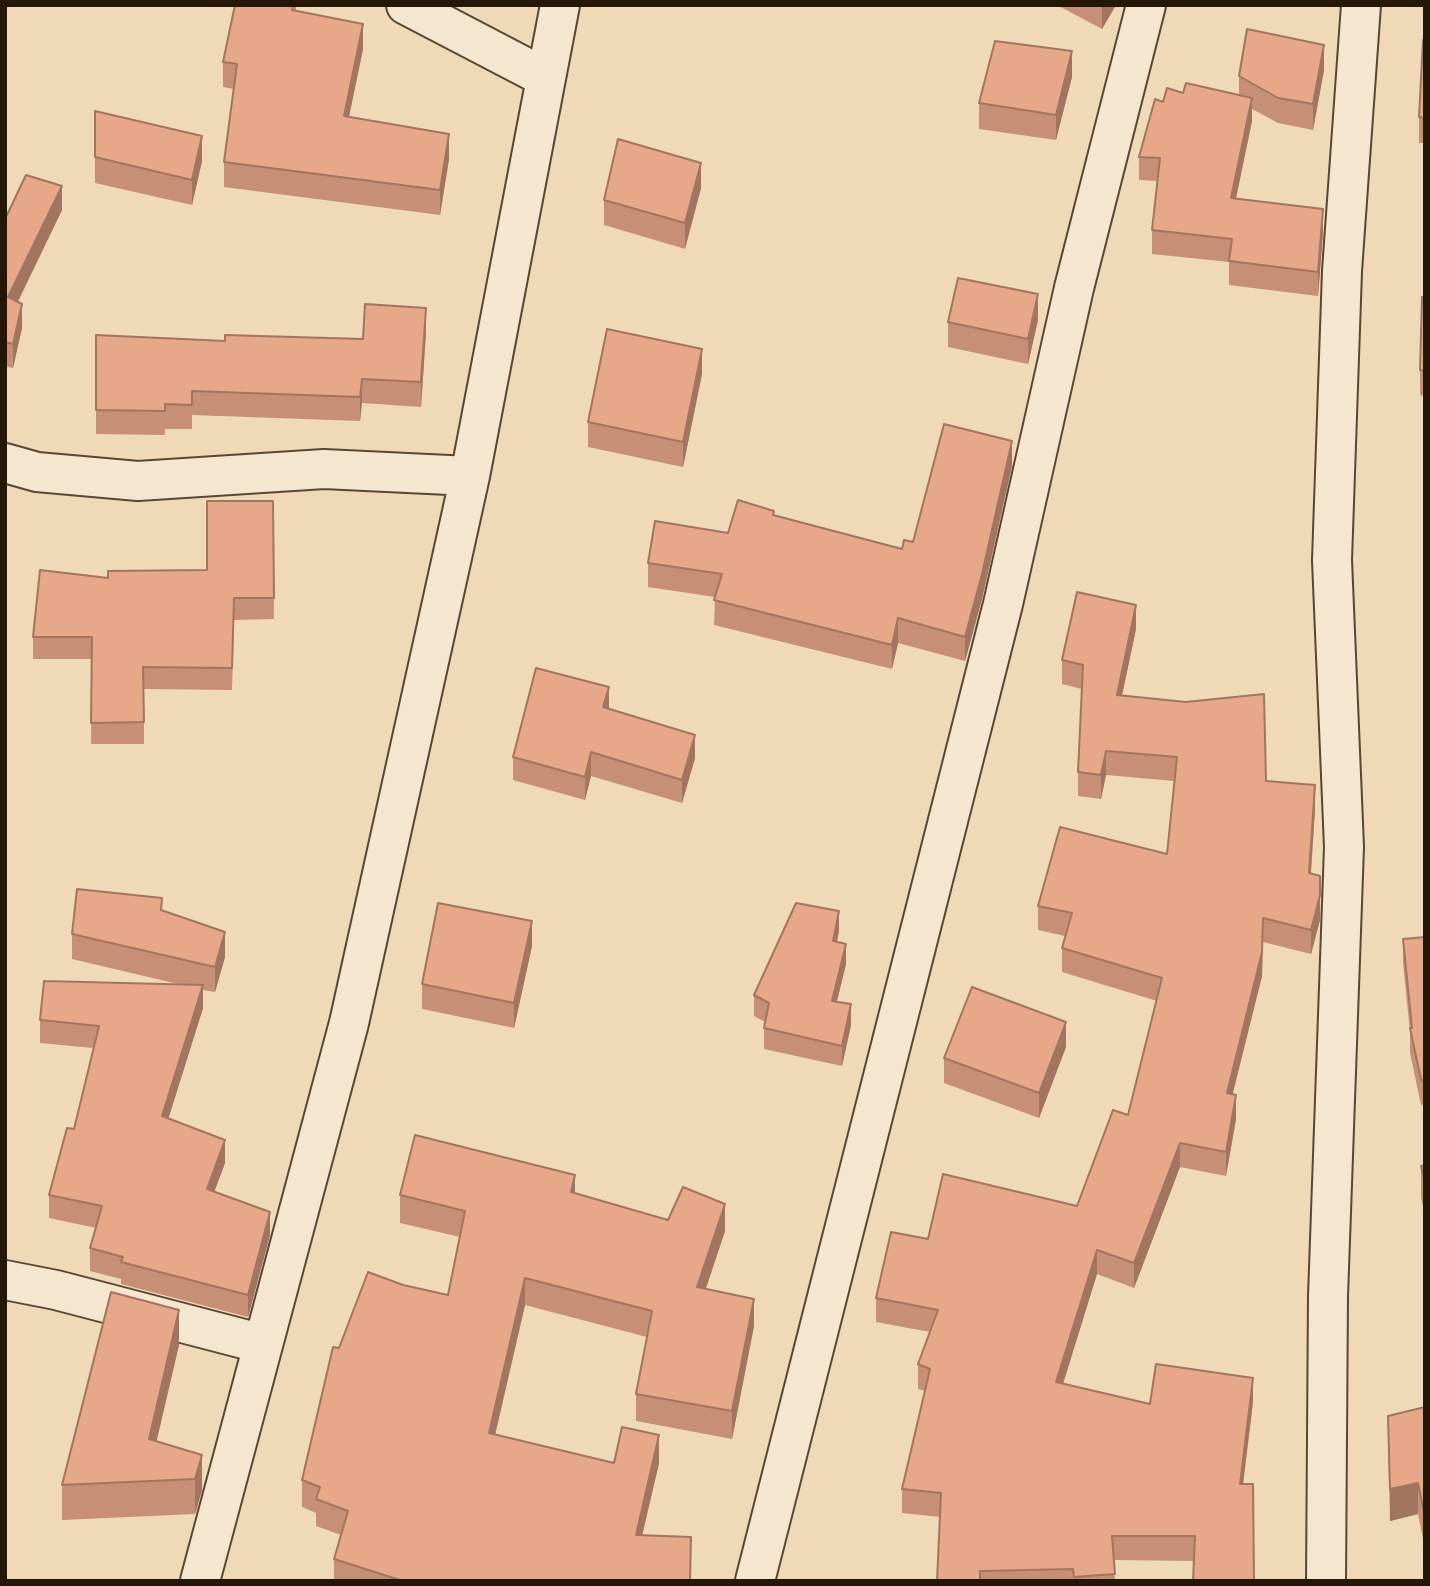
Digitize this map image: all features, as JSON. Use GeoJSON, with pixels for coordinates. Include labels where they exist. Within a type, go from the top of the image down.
{"type":"FeatureCollection","features":[{"type":"Feature","properties":{"kind":"street"},"geometry":{"type":"LineString","coordinates":[[406,5],[546,78]]}},
{"type":"Feature","properties":{"kind":"street"},"geometry":{"type":"LineString","coordinates":[[200,1581],[349,1023],[470,476],[560,5]]}},
{"type":"Feature","properties":{"kind":"street"},"geometry":{"type":"LineString","coordinates":[[755,1581],[1003,604],[1074,288],[1146,5]]}},
{"type":"Feature","properties":{"kind":"street"},"geometry":{"type":"LineString","coordinates":[[1326,1581],[1328,1296],[1344,847],[1332,560],[1342,271],[1361,5]]}},
{"type":"Feature","properties":{"kind":"street"},"geometry":{"type":"LineString","coordinates":[[5,463],[37,472],[138,481],[324,469],[470,476]]}},
{"type":"Feature","properties":{"kind":"street"},"geometry":{"type":"LineString","coordinates":[[5,1280],[56,1290],[263,1344]]}},
{"type":"Feature","properties":{"kind":"building"},"geometry":{"type":"Polygon","coordinates":[[[235,5],[293,5],[292,10],[363,24],[344,116],[449,134],[440,190],[224,162],[237,64],[223,62],[235,5]]]}},
{"type":"Feature","properties":{"kind":"building"},"geometry":{"type":"Polygon","coordinates":[[[1247,29],[1324,45],[1313,104],[1278,98],[1239,76],[1247,29]]]}},
{"type":"Feature","properties":{"kind":"building"},"geometry":{"type":"Polygon","coordinates":[[[1425,40],[1425,118],[1419,117],[1425,40]]]}},
{"type":"Feature","properties":{"kind":"building"},"geometry":{"type":"Polygon","coordinates":[[[995,41],[1072,51],[1056,115],[979,103],[995,41]]]}},
{"type":"Feature","properties":{"kind":"building"},"geometry":{"type":"Polygon","coordinates":[[[1186,83],[1252,98],[1231,198],[1323,209],[1318,272],[1229,261],[1232,239],[1152,230],[1160,158],[1139,157],[1155,99],[1163,102],[1167,88],[1183,93],[1186,83]]]}},
{"type":"Feature","properties":{"kind":"building"},"geometry":{"type":"Polygon","coordinates":[[[95,111],[202,136],[192,180],[95,157],[95,111]]]}},
{"type":"Feature","properties":{"kind":"building"},"geometry":{"type":"Polygon","coordinates":[[[618,139],[701,163],[685,223],[604,200],[618,139]]]}},
{"type":"Feature","properties":{"kind":"building"},"geometry":{"type":"Polygon","coordinates":[[[26,175],[62,186],[8,297],[22,304],[13,344],[5,342],[5,214],[7,215],[26,175]]]}},
{"type":"Feature","properties":{"kind":"building"},"geometry":{"type":"Polygon","coordinates":[[[958,278],[1038,294],[1028,339],[948,322],[958,278]]]}},
{"type":"Feature","properties":{"kind":"building"},"geometry":{"type":"Polygon","coordinates":[[[1422,297],[1425,297],[1425,371],[1420,370],[1422,297]]]}},
{"type":"Feature","properties":{"kind":"building"},"geometry":{"type":"Polygon","coordinates":[[[365,304],[426,308],[421,382],[362,379],[360,397],[192,391],[192,405],[165,404],[165,411],[96,410],[96,335],[225,341],[225,335],[363,339],[365,304]]]}},
{"type":"Feature","properties":{"kind":"building"},"geometry":{"type":"Polygon","coordinates":[[[607,329],[702,349],[683,442],[588,422],[607,329]]]}},
{"type":"Feature","properties":{"kind":"building"},"geometry":{"type":"Polygon","coordinates":[[[944,424],[1012,441],[965,637],[898,618],[892,645],[714,600],[722,574],[648,563],[655,521],[728,533],[738,500],[774,511],[773,515],[902,549],[904,540],[913,542],[944,424]]]}},
{"type":"Feature","properties":{"kind":"building"},"geometry":{"type":"Polygon","coordinates":[[[207,501],[273,501],[274,598],[234,598],[232,668],[143,667],[144,722],[91,723],[92,637],[33,637],[40,570],[108,578],[108,571],[207,570],[207,501]]]}},
{"type":"Feature","properties":{"kind":"building"},"geometry":{"type":"Polygon","coordinates":[[[1077,592],[1136,605],[1117,695],[1186,702],[1264,694],[1266,781],[1315,785],[1309,873],[1320,876],[1320,895],[1311,930],[1263,918],[1262,952],[1227,1093],[1236,1095],[1226,1152],[1180,1143],[1134,1263],[1097,1250],[1056,1382],[1150,1404],[1156,1364],[1253,1378],[1240,1484],[1253,1484],[1254,1581],[1193,1581],[1195,1536],[1112,1536],[1115,1574],[1074,1577],[1073,1569],[980,1571],[980,1581],[937,1581],[941,1493],[902,1489],[930,1369],[918,1364],[938,1310],[876,1298],[891,1232],[928,1239],[943,1174],[1077,1206],[1113,1110],[1128,1115],[1162,978],[1062,948],[1072,913],[1038,906],[1060,827],[1167,854],[1177,757],[1106,751],[1101,775],[1078,772],[1083,665],[1062,660],[1077,592]]]}},
{"type":"Feature","properties":{"kind":"building"},"geometry":{"type":"Polygon","coordinates":[[[536,668],[609,687],[603,707],[695,735],[682,780],[591,752],[585,777],[513,757],[536,668]]]}},
{"type":"Feature","properties":{"kind":"building"},"geometry":{"type":"Polygon","coordinates":[[[77,889],[162,898],[161,910],[225,932],[215,967],[72,934],[77,889]]]}},
{"type":"Feature","properties":{"kind":"building"},"geometry":{"type":"Polygon","coordinates":[[[438,903],[532,921],[514,1003],[422,984],[438,903]]]}},
{"type":"Feature","properties":{"kind":"building"},"geometry":{"type":"Polygon","coordinates":[[[796,903],[839,911],[833,941],[846,944],[832,1001],[851,1004],[842,1046],[764,1028],[769,1003],[754,995],[796,903]]]}},
{"type":"Feature","properties":{"kind":"building"},"geometry":{"type":"Polygon","coordinates":[[[1425,937],[1425,1080],[1421,1080],[1410,1028],[1403,939],[1425,937]]]}},
{"type":"Feature","properties":{"kind":"building"},"geometry":{"type":"Polygon","coordinates":[[[44,981],[203,985],[162,1116],[225,1140],[207,1189],[270,1212],[248,1295],[121,1262],[123,1257],[90,1248],[102,1206],[49,1195],[67,1128],[74,1129],[99,1026],[40,1020],[44,981]]]}},
{"type":"Feature","properties":{"kind":"building"},"geometry":{"type":"Polygon","coordinates":[[[972,987],[1066,1022],[1039,1093],[944,1058],[972,987]]]}},
{"type":"Feature","properties":{"kind":"building"},"geometry":{"type":"Polygon","coordinates":[[[415,1135],[575,1175],[571,1192],[668,1220],[683,1187],[725,1204],[697,1287],[754,1299],[732,1411],[636,1394],[652,1311],[525,1278],[489,1433],[614,1463],[622,1427],[659,1435],[636,1535],[691,1537],[690,1581],[403,1581],[334,1559],[348,1511],[316,1499],[320,1487],[302,1480],[333,1347],[339,1348],[368,1272],[403,1285],[448,1295],[465,1211],[400,1195],[415,1135]]]}},
{"type":"Feature","properties":{"kind":"building"},"geometry":{"type":"Polygon","coordinates":[[[1425,1165],[1425,1184],[1421,1166],[1425,1165]]]}},
{"type":"Feature","properties":{"kind":"building"},"geometry":{"type":"Polygon","coordinates":[[[111,1292],[179,1310],[149,1439],[202,1455],[195,1479],[62,1485],[111,1292]]]}},
{"type":"Feature","properties":{"kind":"building"},"geometry":{"type":"Polygon","coordinates":[[[1425,1407],[1425,1517],[1418,1483],[1390,1489],[1388,1416],[1425,1407]]]}}]}
